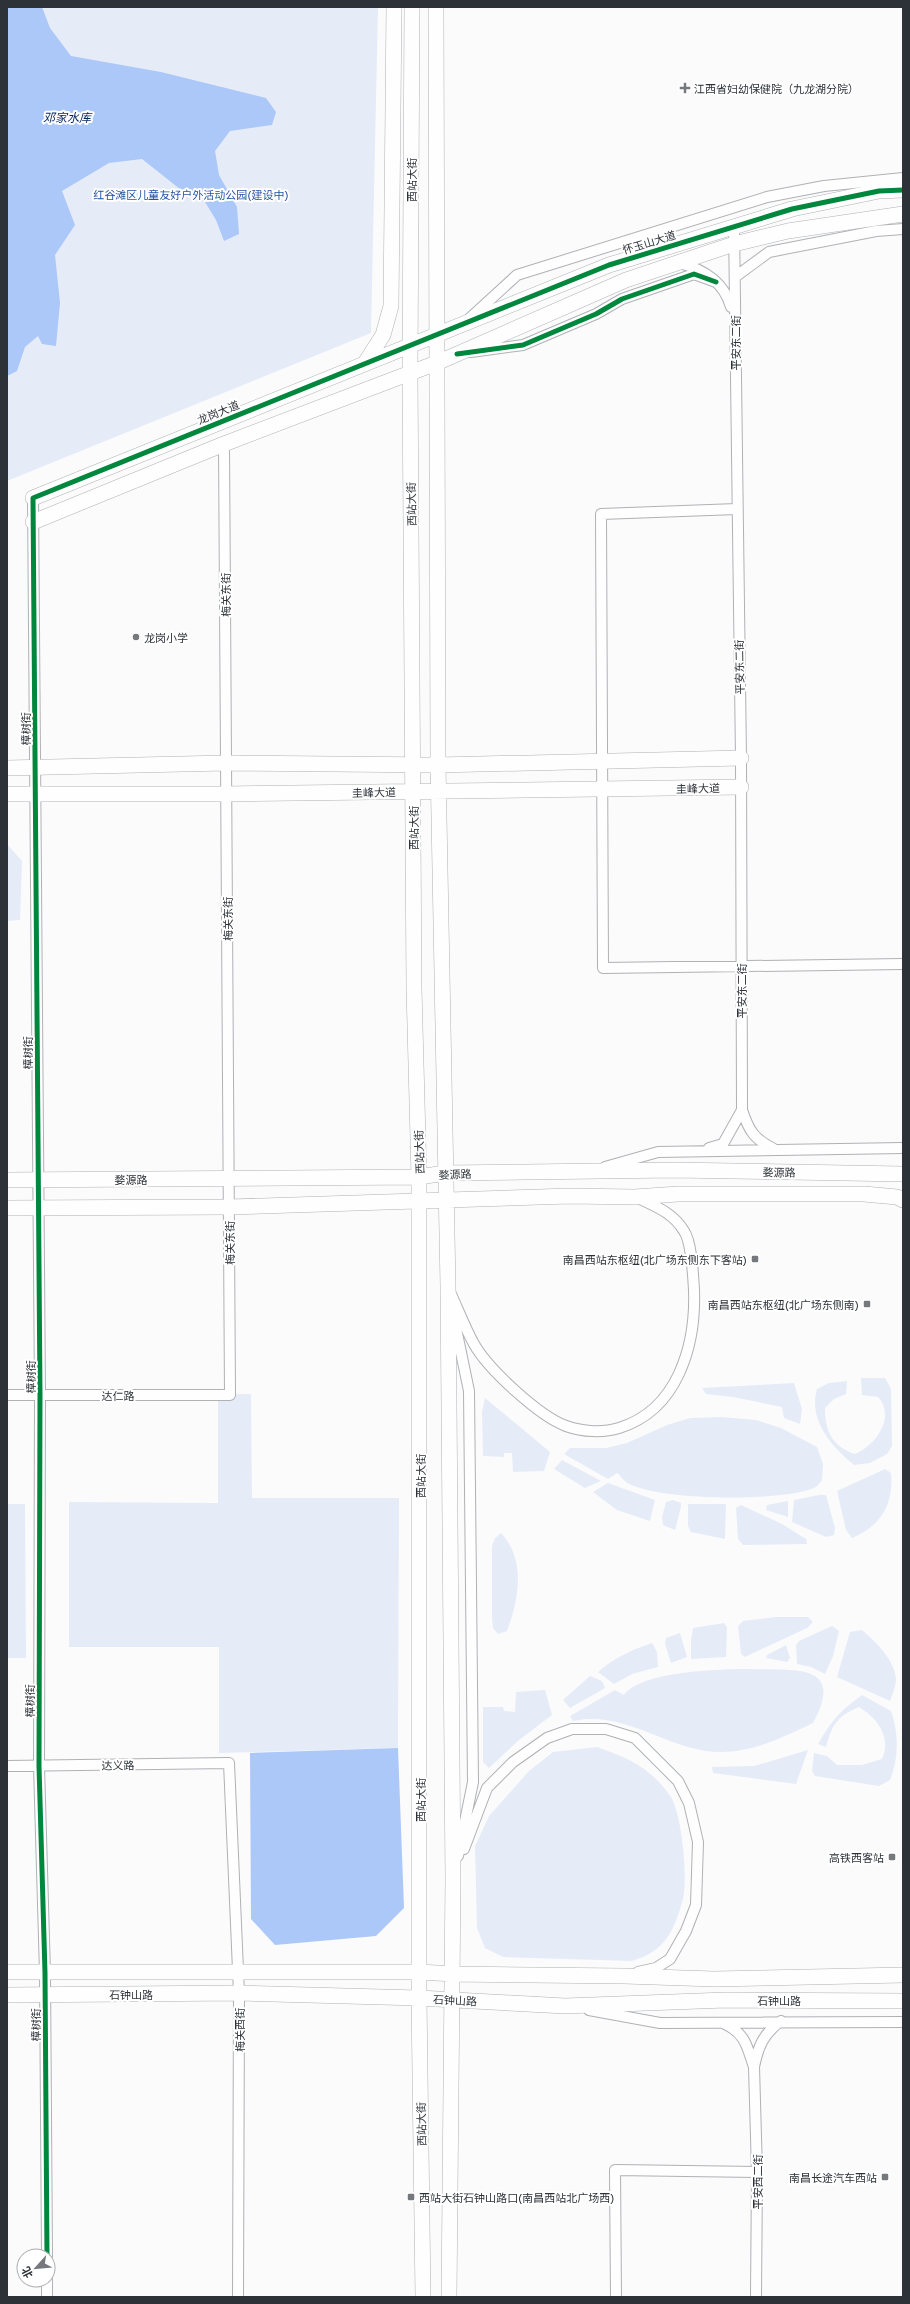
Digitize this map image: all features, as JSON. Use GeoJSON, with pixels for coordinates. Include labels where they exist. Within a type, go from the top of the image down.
{"type":"FeatureCollection","features":[{"type":"Feature","properties":{"kind":"main road"},"geometry":{"type":"LineString","coordinates":[[365,363],[383,335],[391,306],[394,7]]}},
{"type":"Feature","properties":{"kind":"main road","name":"西站大街"},"geometry":{"type":"LineString","coordinates":[[412,7],[410,372],[414,764],[414,988],[419,1177],[419,1998],[424,2297]]}},
{"type":"Feature","properties":{"kind":"main road"},"geometry":{"type":"LineString","coordinates":[[436,7],[439,334],[438,765],[448,1286],[453,1879],[449,2297]]}},
{"type":"Feature","properties":{"kind":"main road","name":"怀玉山大道"},"geometry":{"type":"LineString","coordinates":[[410,345],[609,264],[734,225],[792,210],[879,191],[903,190]]}},
{"type":"Feature","properties":{"kind":"main road"},"geometry":{"type":"LineString","coordinates":[[33,522],[224,444],[439,362],[626,280],[734,244],[788,231],[903,214]]}},
{"type":"Feature","properties":{"kind":"main road","name":"龙岗大道"},"geometry":{"type":"LineString","coordinates":[[33,498],[410,345]]}},
{"type":"Feature","properties":{"kind":"main road"},"geometry":{"type":"LineString","coordinates":[[7,768],[226,763],[438,765],[741,758]]}},
{"type":"Feature","properties":{"kind":"main road","name":"圭峰大道"},"geometry":{"type":"LineString","coordinates":[[7,794],[226,794],[741,787]]}},
{"type":"Feature","properties":{"kind":"main road","name":"婺源路"},"geometry":{"type":"LineString","coordinates":[[7,1180],[419,1177],[445,1173],[591,1170],[903,1174]]}},
{"type":"Feature","properties":{"kind":"main road"},"geometry":{"type":"LineString","coordinates":[[7,1208],[229,1207],[418,1200],[678,1194],[857,1194],[897,1196],[903,1200]]}},
{"type":"Feature","properties":{"kind":"main road","name":"石钟山路"},"geometry":{"type":"LineString","coordinates":[[7,1972],[420,1972],[547,1976],[624,1976],[714,1980],[903,1974]]}},
{"type":"Feature","properties":{"kind":"main road","name":"石钟山路"},"geometry":{"type":"LineString","coordinates":[[7,1995],[239,1993],[452,1999],[565,2006],[726,2000],[903,2001]]}},
{"type":"Feature","properties":{"kind":"street"},"geometry":{"type":"LineString","coordinates":[[463,324],[517,275],[767,197],[824,186],[903,178]]}},
{"type":"Feature","properties":{"kind":"street","name":"平安东二街"},"geometry":{"type":"LineString","coordinates":[[734,225],[741,758],[740,965],[742,1110]]}},
{"type":"Feature","properties":{"kind":"street"},"geometry":{"type":"LineString","coordinates":[[735,277],[769,252],[876,232],[903,229]]}},
{"type":"Feature","properties":{"kind":"street"},"geometry":{"type":"LineString","coordinates":[[679,263],[698,268],[716,282],[728,295],[735,319]]}},
{"type":"Feature","properties":{"kind":"street"},"geometry":{"type":"LineString","coordinates":[[457,354],[523,345],[596,314],[622,299],[694,274],[716,282]]}},
{"type":"Feature","properties":{"kind":"street","name":"梅关东街"},"geometry":{"type":"LineString","coordinates":[[224,444],[230,1394]]}},
{"type":"Feature","properties":{"kind":"street","name":"樟树街"},"geometry":{"type":"LineString","coordinates":[[33,498],[40,1395],[39,1766],[45,1972],[47,2248]]}},
{"type":"Feature","properties":{"kind":"street"},"geometry":{"type":"LineString","coordinates":[[737,509],[601,514],[603,968],[903,964]]}},
{"type":"Feature","properties":{"kind":"street"},"geometry":{"type":"LineString","coordinates":[[742,1110],[748,1127],[759,1142],[777,1150]]}},
{"type":"Feature","properties":{"kind":"street"},"geometry":{"type":"LineString","coordinates":[[699,1152],[723,1144],[742,1110]]}},
{"type":"Feature","properties":{"kind":"street"},"geometry":{"type":"LineString","coordinates":[[591,1170],[658,1152],[903,1148]]}},
{"type":"Feature","properties":{"kind":"street"},"geometry":{"type":"LineString","coordinates":[[448,1286],[475,1346],[502,1378],[541,1412],[566,1426],[589,1431],[609,1431],[630,1425],[653,1411],[673,1387],[686,1360],[695,1315],[692,1266],[685,1232],[669,1213],[635,1196]]}},
{"type":"Feature","properties":{"kind":"street"},"geometry":{"type":"LineString","coordinates":[[448,1286],[469,1391],[473,1782],[453,1879]]}},
{"type":"Feature","properties":{"kind":"street","name":"达仁路"},"geometry":{"type":"LineString","coordinates":[[7,1395],[230,1394]]}},
{"type":"Feature","properties":{"kind":"street"},"geometry":{"type":"LineString","coordinates":[[453,1879],[487,1788],[513,1762],[547,1738],[572,1729],[606,1729],[635,1738],[678,1781],[688,1803],[698,1842],[696,1905],[686,1931],[670,1959],[656,1968],[624,1976]]}},
{"type":"Feature","properties":{"kind":"street","name":"达义路"},"geometry":{"type":"LineString","coordinates":[[7,1766],[229,1764]]}},
{"type":"Feature","properties":{"kind":"street","name":"梅关西街"},"geometry":{"type":"LineString","coordinates":[[229,1764],[239,1971],[238,2297]]}},
{"type":"Feature","properties":{"kind":"street"},"geometry":{"type":"LineString","coordinates":[[565,2006],[660,2023],[781,2021],[903,2022]]}},
{"type":"Feature","properties":{"kind":"street"},"geometry":{"type":"LineString","coordinates":[[754,2067],[758,2047],[768,2030],[781,2021]]}},
{"type":"Feature","properties":{"kind":"street"},"geometry":{"type":"LineString","coordinates":[[721,2023],[738,2030],[746,2044],[754,2067]]}},
{"type":"Feature","properties":{"kind":"street","name":"平安西二街"},"geometry":{"type":"LineString","coordinates":[[754,2067],[757,2172],[756,2297]]}},
{"type":"Feature","properties":{"kind":"street"},"geometry":{"type":"LineString","coordinates":[[616,2297],[615,2170],[757,2172]]}},
{"type":"Feature","properties":{"kind":"green space","name":"红谷滩区儿童友好户外活动公园(建设中)"},"geometry":{"type":"Polygon","coordinates":[[[7,7],[378,7],[371,333],[7,481],[7,7]]]}},
{"type":"Feature","properties":{"kind":"green space"},"geometry":{"type":"Polygon","coordinates":[[[7,844],[22,861],[20,920],[7,921],[7,844]]]}},
{"type":"Feature","properties":{"kind":"green space"},"geometry":{"type":"Polygon","coordinates":[[[861,1378],[885,1378],[891,1389],[892,1446],[887,1454],[870,1463],[854,1465],[845,1458],[824,1432],[819,1422],[815,1400],[817,1389],[829,1383],[847,1381],[846,1394],[834,1399],[825,1408],[825,1416],[828,1431],[831,1437],[841,1447],[855,1454],[863,1450],[876,1437],[881,1430],[885,1413],[883,1405],[878,1397],[862,1395],[861,1378]]]}},
{"type":"Feature","properties":{"kind":"green space"},"geometry":{"type":"Polygon","coordinates":[[[794,1383],[802,1409],[800,1424],[784,1418],[782,1407],[733,1397],[706,1394],[702,1388],[794,1383]]]}},
{"type":"Feature","properties":{"kind":"green space"},"geometry":{"type":"Polygon","coordinates":[[[218,1394],[251,1394],[252,1498],[399,1498],[398,1748],[219,1753],[219,1647],[69,1647],[69,1502],[218,1503],[218,1394]]]}},
{"type":"Feature","properties":{"kind":"green space"},"geometry":{"type":"Polygon","coordinates":[[[485,1398],[550,1452],[544,1471],[513,1472],[512,1453],[504,1453],[504,1457],[483,1456],[482,1412],[485,1398]]]}},
{"type":"Feature","properties":{"kind":"green space"},"geometry":{"type":"Polygon","coordinates":[[[722,1417],[756,1420],[781,1428],[817,1447],[823,1464],[822,1480],[814,1488],[798,1493],[775,1496],[689,1496],[662,1493],[641,1488],[626,1482],[617,1473],[608,1479],[564,1454],[570,1448],[606,1448],[627,1443],[667,1425],[690,1418],[722,1417]]]}},
{"type":"Feature","properties":{"kind":"green space"},"geometry":{"type":"Polygon","coordinates":[[[562,1460],[601,1481],[585,1488],[554,1469],[562,1460]]]}},
{"type":"Feature","properties":{"kind":"green space"},"geometry":{"type":"Polygon","coordinates":[[[885,1469],[891,1473],[891,1484],[888,1504],[884,1513],[871,1527],[852,1538],[846,1530],[837,1491],[885,1469]]]}},
{"type":"Feature","properties":{"kind":"green space"},"geometry":{"type":"Polygon","coordinates":[[[608,1483],[655,1500],[650,1521],[617,1510],[593,1492],[608,1483]]]}},
{"type":"Feature","properties":{"kind":"green space"},"geometry":{"type":"Polygon","coordinates":[[[826,1495],[835,1528],[834,1535],[826,1537],[792,1522],[794,1500],[826,1495]]]}},
{"type":"Feature","properties":{"kind":"green space"},"geometry":{"type":"Polygon","coordinates":[[[673,1500],[681,1503],[675,1530],[663,1525],[662,1517],[666,1502],[673,1500]]]}},
{"type":"Feature","properties":{"kind":"green space"},"geometry":{"type":"Polygon","coordinates":[[[788,1501],[788,1517],[766,1510],[767,1505],[788,1501]]]}},
{"type":"Feature","properties":{"kind":"green space"},"geometry":{"type":"Polygon","coordinates":[[[7,1504],[25,1504],[26,1658],[7,1658],[7,1504]]]}},
{"type":"Feature","properties":{"kind":"green space"},"geometry":{"type":"Polygon","coordinates":[[[688,1504],[726,1504],[725,1539],[691,1532],[688,1526],[688,1504]]]}},
{"type":"Feature","properties":{"kind":"green space"},"geometry":{"type":"Polygon","coordinates":[[[741,1505],[782,1524],[806,1539],[807,1544],[743,1545],[738,1539],[736,1508],[741,1505]]]}},
{"type":"Feature","properties":{"kind":"green space"},"geometry":{"type":"Polygon","coordinates":[[[501,1533],[509,1544],[514,1555],[518,1580],[515,1606],[507,1631],[498,1634],[493,1628],[492,1618],[492,1546],[495,1538],[501,1533]]]}},
{"type":"Feature","properties":{"kind":"green space"},"geometry":{"type":"Polygon","coordinates":[[[776,1617],[808,1617],[813,1622],[807,1628],[745,1657],[741,1654],[738,1626],[743,1621],[776,1617]]]}},
{"type":"Feature","properties":{"kind":"green space"},"geometry":{"type":"Polygon","coordinates":[[[724,1623],[727,1627],[726,1657],[691,1659],[691,1640],[693,1628],[724,1623]]]}},
{"type":"Feature","properties":{"kind":"green space"},"geometry":{"type":"Polygon","coordinates":[[[832,1626],[839,1631],[833,1656],[825,1674],[811,1667],[797,1664],[796,1645],[799,1641],[832,1626]]]}},
{"type":"Feature","properties":{"kind":"green space"},"geometry":{"type":"Polygon","coordinates":[[[862,1630],[884,1652],[895,1672],[895,1687],[890,1701],[837,1677],[850,1632],[862,1630]]]}},
{"type":"Feature","properties":{"kind":"green space"},"geometry":{"type":"Polygon","coordinates":[[[680,1633],[687,1657],[671,1663],[665,1644],[666,1638],[680,1633]]]}},
{"type":"Feature","properties":{"kind":"green space"},"geometry":{"type":"Polygon","coordinates":[[[652,1643],[657,1652],[658,1667],[632,1674],[614,1684],[598,1672],[623,1655],[652,1643]]]}},
{"type":"Feature","properties":{"kind":"green space"},"geometry":{"type":"Polygon","coordinates":[[[786,1645],[790,1658],[787,1662],[766,1658],[767,1655],[786,1645]]]}},
{"type":"Feature","properties":{"kind":"green space"},"geometry":{"type":"Polygon","coordinates":[[[748,1669],[796,1671],[809,1674],[819,1679],[823,1689],[822,1703],[813,1723],[757,1747],[721,1752],[702,1750],[684,1745],[611,1721],[592,1719],[573,1721],[570,1716],[615,1690],[624,1695],[633,1687],[663,1676],[701,1671],[748,1669]]]}},
{"type":"Feature","properties":{"kind":"green space"},"geometry":{"type":"Polygon","coordinates":[[[590,1676],[602,1681],[605,1688],[570,1708],[563,1700],[590,1676]]]}},
{"type":"Feature","properties":{"kind":"green space"},"geometry":{"type":"Polygon","coordinates":[[[545,1690],[552,1715],[519,1740],[489,1768],[483,1762],[483,1707],[503,1707],[504,1711],[515,1712],[516,1692],[545,1690]]]}},
{"type":"Feature","properties":{"kind":"green space"},"geometry":{"type":"Polygon","coordinates":[[[862,1695],[891,1711],[894,1720],[897,1746],[895,1763],[890,1780],[879,1786],[815,1776],[812,1771],[814,1753],[827,1756],[837,1765],[862,1765],[882,1759],[885,1751],[885,1743],[881,1729],[877,1722],[866,1711],[859,1707],[845,1714],[836,1722],[826,1747],[818,1744],[837,1716],[862,1695]]]}},
{"type":"Feature","properties":{"kind":"green space"},"geometry":{"type":"Polygon","coordinates":[[[597,1747],[619,1755],[647,1771],[656,1778],[671,1797],[675,1806],[681,1832],[685,1877],[683,1899],[670,1934],[655,1950],[632,1961],[503,1957],[485,1948],[477,1928],[475,1846],[489,1816],[529,1771],[553,1752],[597,1747]]]}},
{"type":"Feature","properties":{"kind":"green space"},"geometry":{"type":"Polygon","coordinates":[[[808,1750],[796,1784],[713,1773],[712,1767],[754,1766],[808,1750]]]}},
{"type":"Feature","properties":{"kind":"water","name":"邓家水库"},"geometry":{"type":"Polygon","coordinates":[[[7,7],[42,7],[50,28],[71,56],[161,72],[266,98],[276,112],[272,125],[230,131],[215,151],[219,175],[237,207],[239,234],[224,241],[216,220],[205,202],[190,197],[142,159],[109,163],[62,191],[75,225],[55,255],[60,303],[56,346],[42,344],[38,336],[25,347],[17,371],[7,376],[7,7]]]}},
{"type":"Feature","properties":{"kind":"water"},"geometry":{"type":"Polygon","coordinates":[[[398,1748],[404,1908],[376,1936],[275,1945],[251,1919],[250,1753],[398,1748]]]}},
{"type":"Feature","properties":{"kind":"cycle path"},"geometry":{"type":"LineString","coordinates":[[47,2248],[45,1973],[39,1766],[40,1395],[33,498],[609,265],[792,209],[879,191],[903,190]]}},
{"type":"Feature","properties":{"kind":"cycle path"},"geometry":{"type":"LineString","coordinates":[[457,354],[523,345],[596,314],[622,299],[694,274],[716,282]]}},
{"type":"Feature","properties":{"kind":"place","name":"江西省妇幼保健院（九龙湖分院）"},"geometry":{"type":"Point","coordinates":[685,88]}},
{"type":"Feature","properties":{"kind":"place","name":"龙岗小学"},"geometry":{"type":"Point","coordinates":[136,637]}},
{"type":"Feature","properties":{"kind":"place","name":"南昌西站东枢纽(北广场东侧东下客站)"},"geometry":{"type":"Point","coordinates":[755,1259]}},
{"type":"Feature","properties":{"kind":"place","name":"南昌西站东枢纽(北广场东侧南)"},"geometry":{"type":"Point","coordinates":[867,1304]}},
{"type":"Feature","properties":{"kind":"place","name":"高铁西客站"},"geometry":{"type":"Point","coordinates":[892,1857]}},
{"type":"Feature","properties":{"kind":"place","name":"南昌长途汽车西站"},"geometry":{"type":"Point","coordinates":[885,2177]}},
{"type":"Feature","properties":{"kind":"place","name":"西站大街石钟山路口(南昌西站北广场西)"},"geometry":{"type":"Point","coordinates":[411,2197]}}]}
